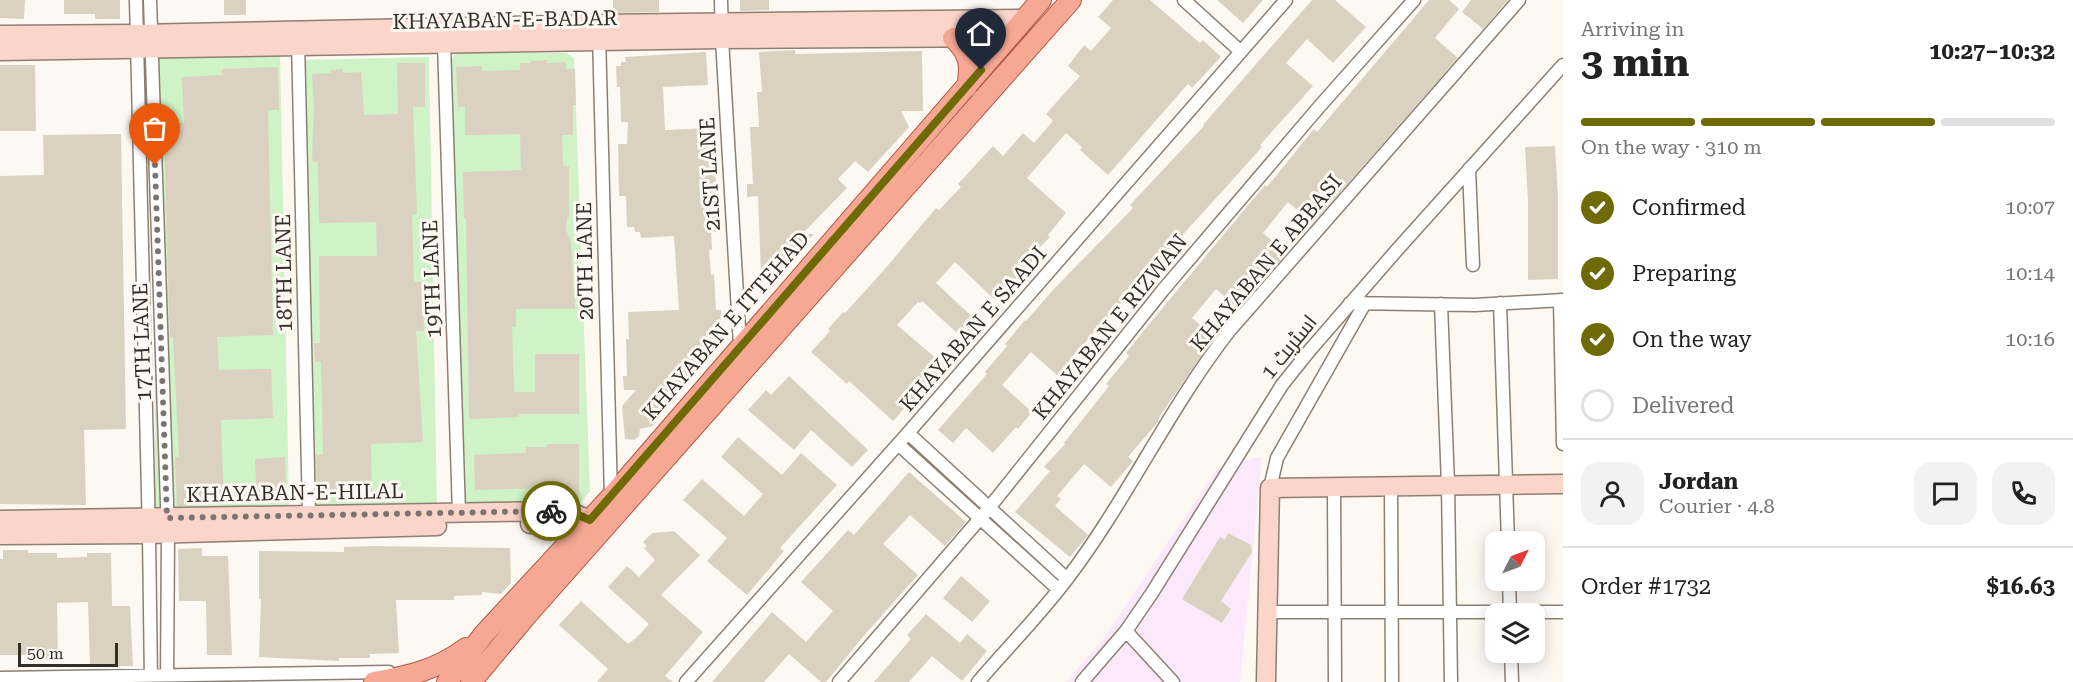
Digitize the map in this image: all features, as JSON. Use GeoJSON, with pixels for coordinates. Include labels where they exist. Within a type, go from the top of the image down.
{"type":"FeatureCollection","features":[{"type":"Feature","properties":{"kind":"main road","name":"KHAYABAN E ITTEHAD"},"geometry":{"type":"LineString","coordinates":[[447,682],[484,634],[611,497],[1041,0]]}},
{"type":"Feature","properties":{"kind":"main road","name":"KHAYABAN E ITTEHAD"},"geometry":{"type":"LineString","coordinates":[[471,682],[535,606],[1071,0]]}},
{"type":"Feature","properties":{"kind":"main road","name":"KHAYABAN-E-BADAR"},"geometry":{"type":"LineString","coordinates":[[0,35],[144,41],[298,39],[722,31],[1024,20]]}},
{"type":"Feature","properties":{"kind":"main road","name":"KHAYABAN-E-BADAR"},"geometry":{"type":"LineString","coordinates":[[722,31],[953,38],[1010,37]]}},
{"type":"Feature","properties":{"kind":"main road","name":"KHAYABAN-E-BADAR"},"geometry":{"type":"LineString","coordinates":[[298,39],[444,43],[599,33]]}},
{"type":"Feature","properties":{"kind":"main road"},"geometry":{"type":"LineString","coordinates":[[953,38],[961,45],[970,63],[967,87]]}},
{"type":"Feature","properties":{"kind":"main road","name":"KHAYABAN-E-BADAR"},"geometry":{"type":"LineString","coordinates":[[0,51],[144,41]]}},
{"type":"Feature","properties":{"kind":"main road"},"geometry":{"type":"LineString","coordinates":[[1266,682],[1270,488],[1563,484]]}},
{"type":"Feature","properties":{"kind":"main road","name":"KHAYABAN-E-HILAL"},"geometry":{"type":"LineString","coordinates":[[0,520],[158,526],[309,514],[563,512],[573,513],[583,527]]}},
{"type":"Feature","properties":{"kind":"main road"},"geometry":{"type":"LineString","coordinates":[[0,535],[158,526],[543,523],[583,527]]}},
{"type":"Feature","properties":{"kind":"main road"},"geometry":{"type":"LineString","coordinates":[[374,682],[424,671],[447,661],[484,634]]}},
{"type":"Feature","properties":{"kind":"street","name":"17TH LANE"},"geometry":{"type":"LineString","coordinates":[[135,0],[144,41],[158,526],[150,679]]}},
{"type":"Feature","properties":{"kind":"street","name":"17TH LANE"},"geometry":{"type":"LineString","coordinates":[[150,0],[144,41],[158,526],[167,679]]}},
{"type":"Feature","properties":{"kind":"street","name":"21ST LANE"},"geometry":{"type":"LineString","coordinates":[[721,0],[740,346]]}},
{"type":"Feature","properties":{"kind":"street"},"geometry":{"type":"LineString","coordinates":[[1184,0],[1240,51]]}},
{"type":"Feature","properties":{"kind":"street","name":"KHAYABAN E SAADI"},"geometry":{"type":"LineString","coordinates":[[686,682],[908,433],[1286,0]]}},
{"type":"Feature","properties":{"kind":"street","name":"KHAYABAN E RIZWAN"},"geometry":{"type":"LineString","coordinates":[[839,682],[980,519],[1164,290],[1319,107],[1414,0]]}},
{"type":"Feature","properties":{"kind":"street","name":"KHAYABAN E ABBASI"},"geometry":{"type":"LineString","coordinates":[[978,682],[1067,579],[1220,342],[1519,0]]}},
{"type":"Feature","properties":{"kind":"street","name":"20TH LANE"},"geometry":{"type":"LineString","coordinates":[[599,33],[611,497]]}},
{"type":"Feature","properties":{"kind":"street","name":"18TH LANE"},"geometry":{"type":"LineString","coordinates":[[298,39],[309,514]]}},
{"type":"Feature","properties":{"kind":"street","name":"19TH LANE"},"geometry":{"type":"LineString","coordinates":[[444,43],[459,514]]}},
{"type":"Feature","properties":{"kind":"street"},"geometry":{"type":"LineString","coordinates":[[1563,65],[1563,75]]}},
{"type":"Feature","properties":{"kind":"street","name":"اسٹریٹ 1"},"geometry":{"type":"LineString","coordinates":[[1082,682],[1126,631],[1152,594],[1282,385],[1350,303],[1563,65]]}},
{"type":"Feature","properties":{"kind":"street"},"geometry":{"type":"LineString","coordinates":[[1469,169],[1473,265]]}},
{"type":"Feature","properties":{"kind":"street"},"geometry":{"type":"LineString","coordinates":[[1350,303],[1441,304],[1562,300],[1563,444]]}},
{"type":"Feature","properties":{"kind":"street"},"geometry":{"type":"LineString","coordinates":[[1270,488],[1277,458],[1365,303]]}},
{"type":"Feature","properties":{"kind":"street"},"geometry":{"type":"LineString","coordinates":[[1500,303],[1508,531]]}},
{"type":"Feature","properties":{"kind":"street"},"geometry":{"type":"LineString","coordinates":[[1441,304],[1448,485],[1451,682]]}},
{"type":"Feature","properties":{"kind":"street"},"geometry":{"type":"LineString","coordinates":[[908,433],[1067,579]]}},
{"type":"Feature","properties":{"kind":"street"},"geometry":{"type":"LineString","coordinates":[[898,444],[1058,589]]}},
{"type":"Feature","properties":{"kind":"street"},"geometry":{"type":"LineString","coordinates":[[1391,486],[1392,682]]}},
{"type":"Feature","properties":{"kind":"street"},"geometry":{"type":"LineString","coordinates":[[1334,487],[1335,682]]}},
{"type":"Feature","properties":{"kind":"street"},"geometry":{"type":"LineString","coordinates":[[1267,612],[1485,613]]}},
{"type":"Feature","properties":{"kind":"street"},"geometry":{"type":"LineString","coordinates":[[1545,612],[1563,612]]}},
{"type":"Feature","properties":{"kind":"street"},"geometry":{"type":"LineString","coordinates":[[1126,631],[1173,682]]}},
{"type":"Feature","properties":{"kind":"street"},"geometry":{"type":"LineString","coordinates":[[1511,663],[1512,682]]}},
{"type":"Feature","properties":{"kind":"street"},"geometry":{"type":"LineString","coordinates":[[0,678],[167,679],[424,671]]}},
{"type":"Feature","properties":{"kind":"shaded area"},"geometry":{"type":"Polygon","coordinates":[[[1262,456],[1240,682],[1066,682],[1104,638],[1217,469],[1262,456]]]}},
{"type":"Feature","properties":{"kind":"green space"},"geometry":{"type":"Polygon","coordinates":[[[280,52],[289,506],[155,509],[155,55],[280,52]]]}},
{"type":"Feature","properties":{"kind":"green space"},"geometry":{"type":"Polygon","coordinates":[[[456,53],[567,53],[574,58],[590,491],[580,503],[466,503],[459,493],[451,60],[456,53]]]}},
{"type":"Feature","properties":{"kind":"green space"},"geometry":{"type":"Polygon","coordinates":[[[429,57],[437,511],[304,514],[303,60],[429,57]]]}},
{"type":"Feature","properties":{"kind":"building"},"geometry":{"type":"Polygon","coordinates":[[[0,0],[25,0],[24,19],[0,18],[0,0]]]}},
{"type":"Feature","properties":{"kind":"building"},"geometry":{"type":"Polygon","coordinates":[[[64,0],[120,0],[120,19],[95,19],[95,14],[64,14],[64,0]]]}},
{"type":"Feature","properties":{"kind":"building"},"geometry":{"type":"Polygon","coordinates":[[[224,0],[246,0],[246,15],[224,15],[224,0]]]}},
{"type":"Feature","properties":{"kind":"building"},"geometry":{"type":"Polygon","coordinates":[[[613,0],[659,0],[659,12],[613,13],[613,0]]]}},
{"type":"Feature","properties":{"kind":"building"},"geometry":{"type":"Polygon","coordinates":[[[740,0],[769,0],[769,10],[740,11],[740,0]]]}},
{"type":"Feature","properties":{"kind":"building"},"geometry":{"type":"Polygon","coordinates":[[[1113,0],[1150,0],[1200,43],[1203,40],[1221,57],[1192,88],[1188,84],[1108,175],[1080,150],[1082,147],[1066,133],[1027,178],[1066,213],[1048,235],[1050,237],[1030,257],[1033,260],[995,300],[955,262],[936,283],[980,324],[966,341],[922,301],[918,302],[897,325],[944,365],[926,383],[928,385],[912,404],[910,402],[893,421],[849,381],[847,384],[811,352],[830,331],[828,329],[884,270],[936,208],[939,210],[961,187],[958,184],[993,146],[1003,156],[1023,133],[1034,143],[1053,121],[1046,114],[1080,76],[1068,66],[1084,45],[1091,51],[1111,28],[1098,17],[1113,0]]]}},
{"type":"Feature","properties":{"kind":"building"},"geometry":{"type":"Polygon","coordinates":[[[1217,0],[1263,0],[1243,23],[1217,0]]]}},
{"type":"Feature","properties":{"kind":"building"},"geometry":{"type":"Polygon","coordinates":[[[1312,0],[1335,0],[1366,27],[1333,63],[1307,39],[1286,63],[1313,86],[1260,145],[1262,147],[1071,358],[1073,360],[1059,377],[1031,352],[1002,385],[1032,412],[1018,429],[1016,427],[993,453],[966,428],[953,443],[938,430],[987,374],[985,372],[1007,346],[1005,344],[1052,291],[1133,208],[1130,205],[1204,126],[1312,0]]]}},
{"type":"Feature","properties":{"kind":"building"},"geometry":{"type":"Polygon","coordinates":[[[1429,0],[1449,0],[1459,9],[1435,38],[1458,58],[1313,223],[1288,202],[1263,233],[1287,253],[1238,308],[1216,289],[1192,318],[1215,337],[1159,417],[1158,422],[1128,457],[1133,461],[1111,487],[1084,464],[1057,496],[1061,499],[1055,506],[1088,535],[1070,557],[1015,512],[1050,471],[1044,467],[1065,444],[1109,386],[1106,384],[1129,356],[1126,353],[1150,323],[1265,185],[1267,187],[1314,129],[1317,132],[1429,0]]]}},
{"type":"Feature","properties":{"kind":"building"},"geometry":{"type":"Polygon","coordinates":[[[1471,0],[1508,0],[1483,29],[1462,12],[1471,0]]]}},
{"type":"Feature","properties":{"kind":"building"},"geometry":{"type":"Polygon","coordinates":[[[795,50],[795,54],[922,51],[923,111],[901,111],[909,127],[868,172],[855,161],[838,179],[847,188],[802,234],[814,234],[778,271],[761,273],[758,196],[747,197],[747,184],[753,184],[750,127],[759,127],[757,92],[762,92],[759,52],[795,50]]]}},
{"type":"Feature","properties":{"kind":"building"},"geometry":{"type":"Polygon","coordinates":[[[706,52],[708,85],[663,87],[665,130],[709,128],[712,164],[715,164],[716,182],[713,182],[716,232],[711,232],[712,250],[709,250],[711,275],[714,274],[716,310],[721,310],[722,341],[669,402],[653,426],[640,429],[639,436],[634,440],[625,439],[622,406],[636,390],[624,390],[623,376],[627,376],[626,339],[629,339],[628,312],[679,310],[674,236],[641,238],[640,232],[635,232],[634,227],[627,227],[626,196],[619,196],[618,144],[627,144],[628,122],[621,122],[620,87],[617,87],[616,66],[621,66],[621,62],[626,62],[625,57],[706,52]]]}},
{"type":"Feature","properties":{"kind":"building"},"geometry":{"type":"Polygon","coordinates":[[[547,60],[547,63],[566,62],[566,69],[575,69],[576,105],[573,105],[573,135],[562,135],[563,166],[569,166],[569,217],[567,217],[566,230],[571,242],[575,309],[516,309],[516,327],[512,327],[514,392],[535,392],[535,354],[579,354],[579,414],[519,414],[519,417],[469,419],[466,218],[464,218],[463,172],[521,170],[520,134],[465,135],[465,106],[458,107],[456,67],[482,66],[482,71],[520,70],[520,63],[547,60]]]}},
{"type":"Feature","properties":{"kind":"building"},"geometry":{"type":"Polygon","coordinates":[[[397,63],[425,63],[425,107],[413,107],[417,214],[412,214],[414,282],[422,282],[424,331],[416,331],[423,442],[371,444],[372,492],[317,493],[316,455],[323,454],[321,362],[315,362],[314,343],[320,343],[319,256],[377,256],[376,222],[319,223],[318,162],[312,161],[314,106],[312,74],[331,73],[331,70],[343,69],[343,73],[361,72],[364,115],[398,114],[397,63]]]}},
{"type":"Feature","properties":{"kind":"building"},"geometry":{"type":"Polygon","coordinates":[[[0,65],[35,65],[36,131],[0,131],[0,65]]]}},
{"type":"Feature","properties":{"kind":"building"},"geometry":{"type":"Polygon","coordinates":[[[278,67],[279,110],[268,110],[273,335],[217,337],[219,370],[271,369],[273,418],[221,420],[224,504],[177,506],[175,457],[179,457],[173,337],[170,338],[164,123],[184,123],[182,77],[222,75],[222,69],[278,67]]]}},
{"type":"Feature","properties":{"kind":"building"},"geometry":{"type":"Polygon","coordinates":[[[121,134],[126,429],[84,430],[86,505],[0,504],[0,176],[44,175],[43,135],[121,134]]]}},
{"type":"Feature","properties":{"kind":"building"},"geometry":{"type":"Polygon","coordinates":[[[1555,146],[1558,198],[1558,279],[1528,280],[1525,147],[1555,146]]]}},
{"type":"Feature","properties":{"kind":"building"},"geometry":{"type":"Polygon","coordinates":[[[789,376],[868,450],[852,467],[811,430],[794,450],[748,410],[766,390],[771,395],[789,376]]]}},
{"type":"Feature","properties":{"kind":"building"},"geometry":{"type":"Polygon","coordinates":[[[738,437],[782,475],[801,453],[837,485],[780,548],[784,551],[747,595],[707,561],[727,538],[683,500],[702,479],[744,516],[763,494],[721,457],[738,437]]]}},
{"type":"Feature","properties":{"kind":"building"},"geometry":{"type":"Polygon","coordinates":[[[547,444],[579,444],[579,498],[549,498],[549,488],[475,490],[474,455],[526,453],[526,447],[547,447],[547,444]]]}},
{"type":"Feature","properties":{"kind":"building"},"geometry":{"type":"Polygon","coordinates":[[[285,457],[287,500],[257,502],[255,459],[285,457]]]}},
{"type":"Feature","properties":{"kind":"building"},"geometry":{"type":"Polygon","coordinates":[[[909,472],[966,522],[945,546],[910,515],[883,544],[918,575],[826,682],[821,682],[789,654],[764,682],[712,682],[772,612],[806,642],[833,611],[801,582],[848,530],[854,535],[909,472]]]}},
{"type":"Feature","properties":{"kind":"building"},"geometry":{"type":"Polygon","coordinates":[[[674,531],[700,555],[661,595],[703,632],[665,676],[673,682],[597,682],[608,669],[559,625],[581,601],[628,644],[636,638],[649,624],[608,587],[627,566],[639,577],[655,560],[644,548],[647,546],[643,542],[652,533],[674,531]]]}},
{"type":"Feature","properties":{"kind":"building"},"geometry":{"type":"Polygon","coordinates":[[[1228,533],[1251,545],[1252,552],[1221,601],[1231,609],[1222,623],[1182,599],[1220,537],[1225,540],[1228,533]]]}},
{"type":"Feature","properties":{"kind":"building"},"geometry":{"type":"Polygon","coordinates":[[[344,547],[510,548],[511,583],[501,594],[482,592],[482,595],[454,596],[454,600],[396,600],[399,653],[370,654],[370,658],[339,658],[339,661],[259,657],[261,599],[259,599],[259,551],[344,552],[344,547]]]}},
{"type":"Feature","properties":{"kind":"building"},"geometry":{"type":"Polygon","coordinates":[[[202,548],[202,556],[228,556],[232,655],[207,655],[206,601],[179,601],[178,549],[202,548]]]}},
{"type":"Feature","properties":{"kind":"building"},"geometry":{"type":"Polygon","coordinates":[[[3,550],[57,553],[57,558],[87,557],[87,553],[111,553],[112,606],[130,606],[133,666],[90,666],[88,602],[57,603],[58,658],[34,659],[34,655],[0,655],[0,559],[3,559],[3,550]]]}},
{"type":"Feature","properties":{"kind":"building"},"geometry":{"type":"Polygon","coordinates":[[[961,576],[990,601],[972,622],[943,598],[961,576]]]}},
{"type":"Feature","properties":{"kind":"building"},"geometry":{"type":"Polygon","coordinates":[[[926,614],[960,643],[967,634],[987,651],[962,681],[932,656],[909,682],[874,682],[911,639],[907,635],[926,614]]]}},
{"type":"Feature","properties":{"kind":"way so far"},"geometry":{"type":"LineString","coordinates":[[155,165],[167,518],[551,511]]}},
{"type":"Feature","properties":{"kind":"route"},"geometry":{"type":"LineString","coordinates":[[551,511],[573,513],[590,520],[981,70]]}}]}
